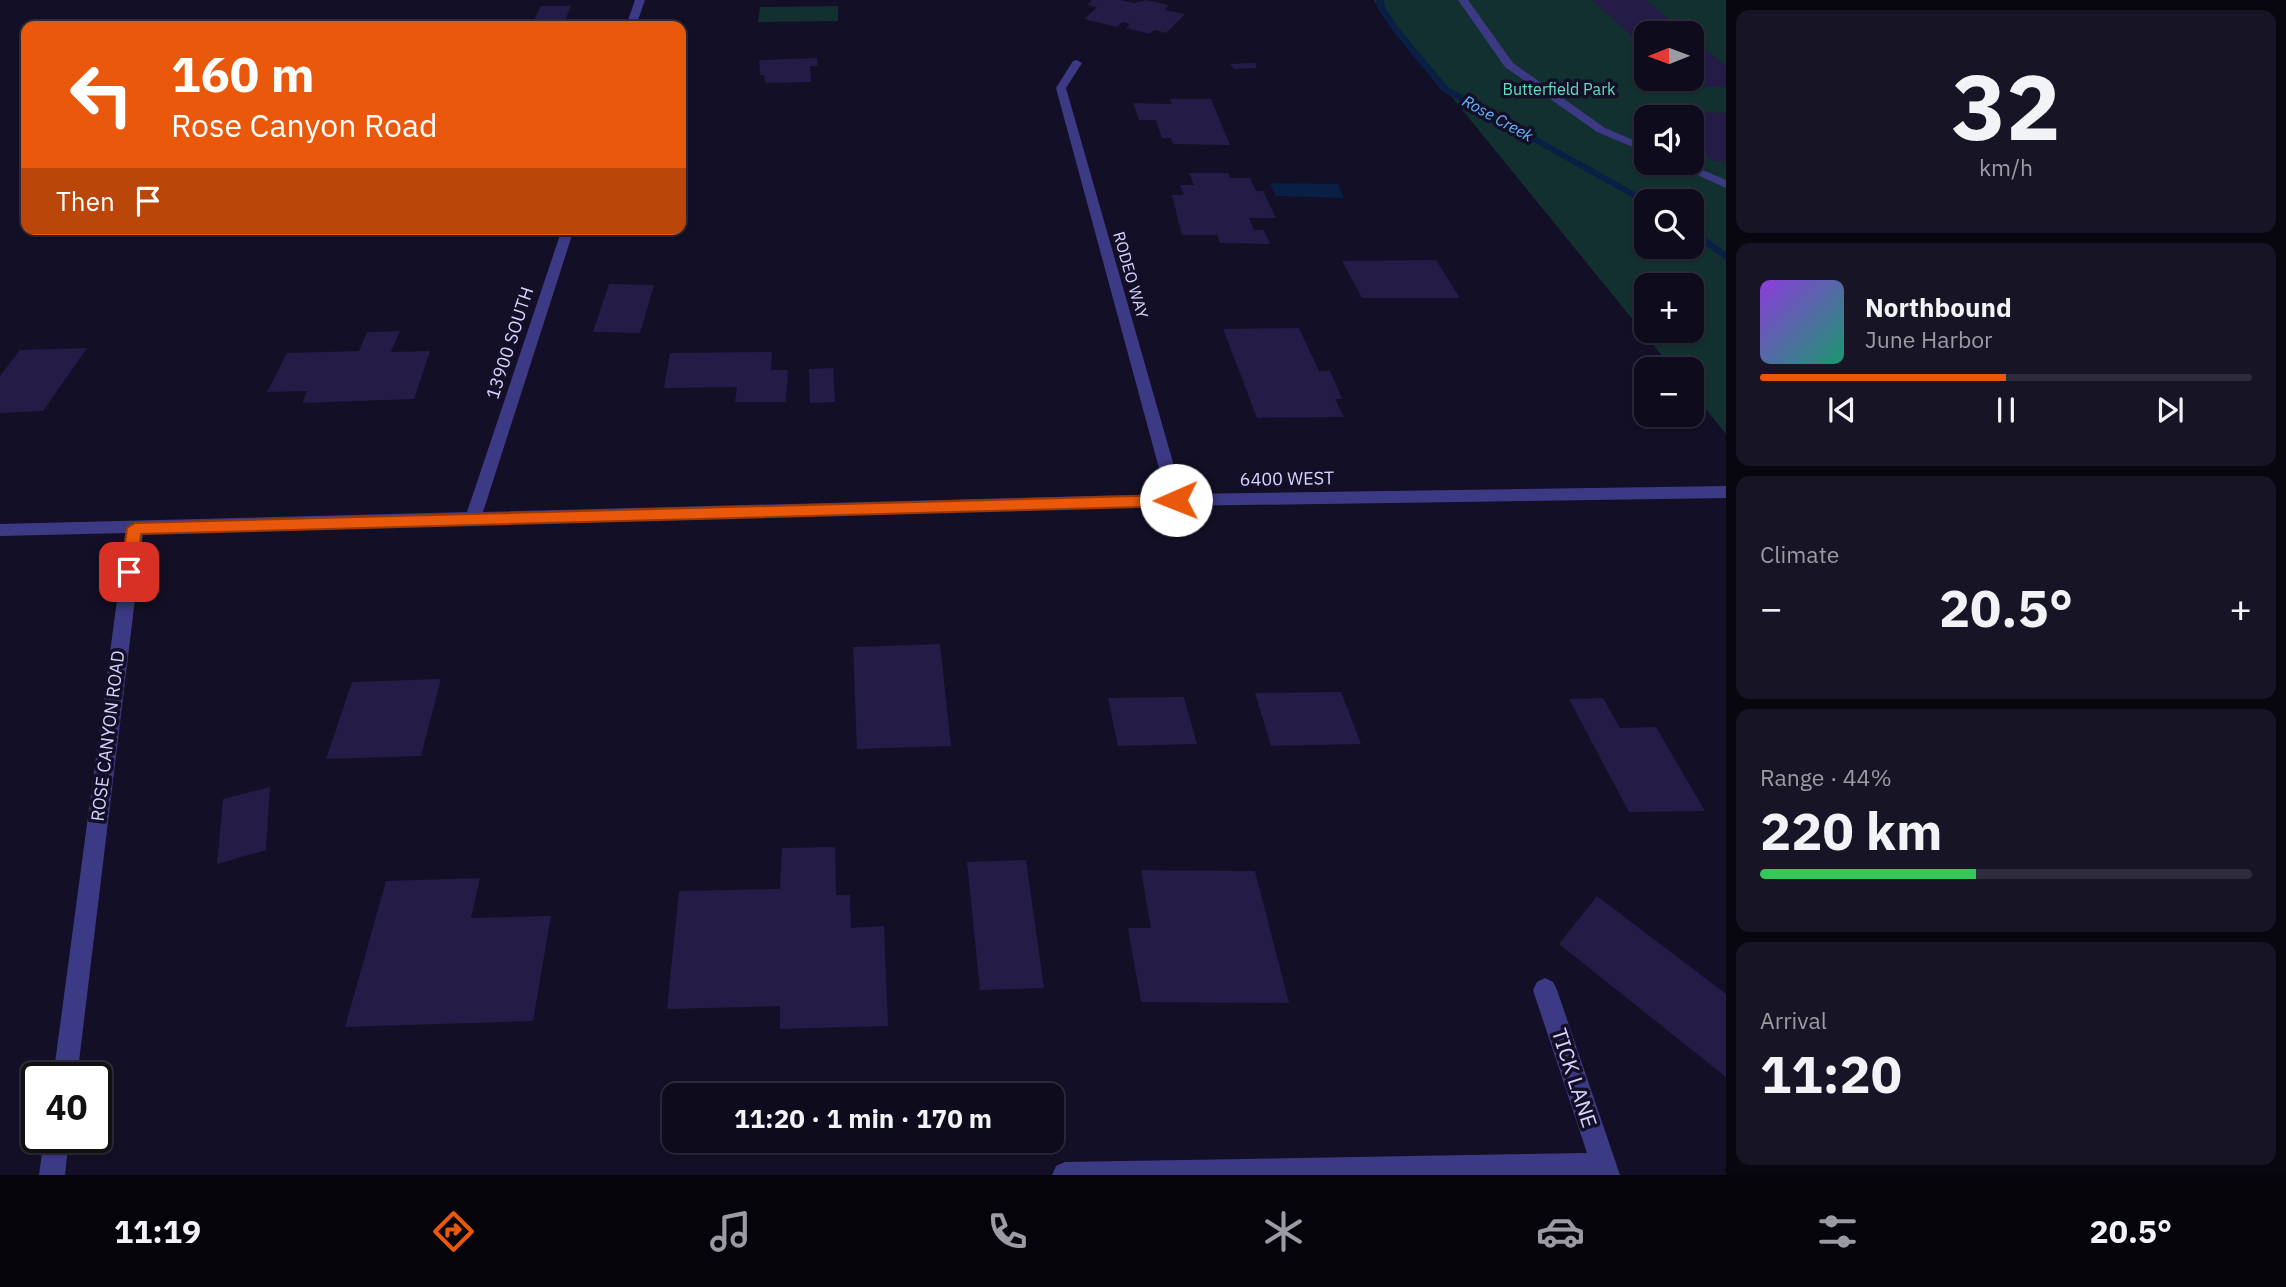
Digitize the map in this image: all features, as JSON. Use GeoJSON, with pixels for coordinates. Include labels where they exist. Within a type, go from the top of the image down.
{"type":"FeatureCollection","features":[{"type":"Feature","properties":{"kind":"street"},"geometry":{"type":"LineString","coordinates":[[633,21],[640,0]]}},
{"type":"Feature","properties":{"kind":"street"},"geometry":{"type":"LineString","coordinates":[[1463,0],[1509,65],[1601,130],[1634,144]]}},
{"type":"Feature","properties":{"kind":"street","name":"RODEO WAY"},"geometry":{"type":"LineString","coordinates":[[1077,63],[1061,88],[1176,500]]}},
{"type":"Feature","properties":{"kind":"street"},"geometry":{"type":"LineString","coordinates":[[1704,175],[1726,184]]}},
{"type":"Feature","properties":{"kind":"street","name":"13900 SOUTH"},"geometry":{"type":"LineString","coordinates":[[473,518],[566,235]]}},
{"type":"Feature","properties":{"kind":"street","name":"6400 WEST"},"geometry":{"type":"LineString","coordinates":[[135,528],[1176,500],[1726,492]]}},
{"type":"Feature","properties":{"kind":"street"},"geometry":{"type":"LineString","coordinates":[[0,530],[135,528]]}},
{"type":"Feature","properties":{"kind":"street","name":"ROSE CANYON ROAD"},"geometry":{"type":"LineString","coordinates":[[67,1062],[135,528]]}},
{"type":"Feature","properties":{"kind":"street","name":"TICK LANE"},"geometry":{"type":"LineString","coordinates":[[1065,1175],[1605,1170],[1545,990]]}},
{"type":"Feature","properties":{"kind":"street"},"geometry":{"type":"LineString","coordinates":[[52,1175],[55,1153]]}},
{"type":"Feature","properties":{"kind":"green space","name":"Butterfield Park"},"geometry":{"type":"Polygon","coordinates":[[[1373,0],[1726,0],[1726,434],[1704,407],[1704,357],[1663,357],[1652,343],[1704,343],[1704,273],[1634,273],[1634,321],[1373,0]]]}},
{"type":"Feature","properties":{"kind":"green space"},"geometry":{"type":"Polygon","coordinates":[[[838,6],[838,21],[758,22],[760,7],[838,6]]]}},
{"type":"Feature","properties":{"kind":"water"},"geometry":{"type":"Polygon","coordinates":[[[1270,183],[1338,184],[1344,198],[1276,196],[1270,183]]]}},
{"type":"Feature","properties":{"kind":"building"},"geometry":{"type":"Polygon","coordinates":[[[1092,0],[1134,3],[1146,0],[1169,5],[1165,10],[1185,14],[1166,33],[1154,30],[1150,34],[1126,28],[1130,24],[1122,22],[1117,27],[1084,19],[1097,7],[1087,5],[1092,0]]]}},
{"type":"Feature","properties":{"kind":"building"},"geometry":{"type":"Polygon","coordinates":[[[1591,0],[1646,0],[1671,21],[1634,21],[1634,38],[1591,0]]]}},
{"type":"Feature","properties":{"kind":"building"},"geometry":{"type":"Polygon","coordinates":[[[541,6],[571,6],[565,21],[534,21],[541,6]]]}},
{"type":"Feature","properties":{"kind":"building"},"geometry":{"type":"Polygon","coordinates":[[[1704,48],[1726,66],[1726,87],[1704,87],[1704,48]]]}},
{"type":"Feature","properties":{"kind":"building"},"geometry":{"type":"Polygon","coordinates":[[[817,58],[818,66],[810,66],[811,82],[765,83],[764,75],[760,75],[759,60],[817,58]]]}},
{"type":"Feature","properties":{"kind":"building"},"geometry":{"type":"Polygon","coordinates":[[[1255,63],[1257,68],[1234,69],[1230,64],[1255,63]]]}},
{"type":"Feature","properties":{"kind":"building"},"geometry":{"type":"Polygon","coordinates":[[[1170,99],[1211,99],[1230,145],[1173,144],[1171,138],[1162,138],[1156,120],[1139,120],[1133,103],[1172,104],[1170,99]]]}},
{"type":"Feature","properties":{"kind":"building"},"geometry":{"type":"Polygon","coordinates":[[[1704,112],[1726,113],[1726,161],[1713,161],[1704,153],[1704,112]]]}},
{"type":"Feature","properties":{"kind":"building"},"geometry":{"type":"Polygon","coordinates":[[[1189,173],[1228,173],[1230,178],[1250,178],[1256,191],[1263,191],[1276,218],[1249,218],[1254,230],[1264,230],[1270,244],[1220,243],[1217,235],[1182,235],[1172,195],[1184,195],[1180,185],[1194,185],[1189,173]]]}},
{"type":"Feature","properties":{"kind":"building"},"geometry":{"type":"Polygon","coordinates":[[[1436,260],[1460,298],[1362,298],[1342,261],[1436,260]]]}},
{"type":"Feature","properties":{"kind":"building"},"geometry":{"type":"Polygon","coordinates":[[[609,284],[654,285],[640,333],[593,332],[609,284]]]}},
{"type":"Feature","properties":{"kind":"building"},"geometry":{"type":"Polygon","coordinates":[[[1299,328],[1319,371],[1330,371],[1342,399],[1335,399],[1344,417],[1257,418],[1223,329],[1299,328]]]}},
{"type":"Feature","properties":{"kind":"building"},"geometry":{"type":"Polygon","coordinates":[[[400,331],[391,352],[430,351],[414,399],[302,403],[307,391],[267,392],[287,353],[359,351],[367,332],[400,331]]]}},
{"type":"Feature","properties":{"kind":"building"},"geometry":{"type":"Polygon","coordinates":[[[87,348],[43,411],[0,413],[0,376],[20,350],[87,348]]]}},
{"type":"Feature","properties":{"kind":"building"},"geometry":{"type":"Polygon","coordinates":[[[772,352],[771,370],[788,370],[786,402],[735,402],[737,387],[664,388],[670,353],[772,352]]]}},
{"type":"Feature","properties":{"kind":"building"},"geometry":{"type":"Polygon","coordinates":[[[833,368],[835,402],[810,403],[809,369],[833,368]]]}},
{"type":"Feature","properties":{"kind":"building"},"geometry":{"type":"Polygon","coordinates":[[[940,644],[951,746],[857,749],[853,647],[940,644]]]}},
{"type":"Feature","properties":{"kind":"building"},"geometry":{"type":"Polygon","coordinates":[[[441,679],[421,756],[326,759],[352,682],[441,679]]]}},
{"type":"Feature","properties":{"kind":"building"},"geometry":{"type":"Polygon","coordinates":[[[1341,692],[1361,744],[1271,746],[1255,693],[1341,692]]]}},
{"type":"Feature","properties":{"kind":"building"},"geometry":{"type":"Polygon","coordinates":[[[1184,697],[1197,744],[1118,746],[1108,698],[1184,697]]]}},
{"type":"Feature","properties":{"kind":"building"},"geometry":{"type":"Polygon","coordinates":[[[1603,698],[1620,728],[1656,727],[1705,811],[1629,812],[1569,699],[1603,698]]]}},
{"type":"Feature","properties":{"kind":"building"},"geometry":{"type":"Polygon","coordinates":[[[270,787],[266,850],[217,864],[223,799],[270,787]]]}},
{"type":"Feature","properties":{"kind":"building"},"geometry":{"type":"Polygon","coordinates":[[[835,847],[836,895],[850,895],[851,928],[884,926],[888,1026],[780,1029],[780,1006],[667,1009],[679,891],[780,889],[782,848],[835,847]]]}},
{"type":"Feature","properties":{"kind":"building"},"geometry":{"type":"Polygon","coordinates":[[[1026,860],[1044,988],[980,990],[967,862],[1026,860]]]}},
{"type":"Feature","properties":{"kind":"building"},"geometry":{"type":"Polygon","coordinates":[[[1141,870],[1255,871],[1289,1003],[1141,1002],[1128,928],[1151,928],[1141,870]]]}},
{"type":"Feature","properties":{"kind":"building"},"geometry":{"type":"Polygon","coordinates":[[[480,878],[471,918],[551,916],[533,1021],[345,1027],[386,881],[480,878]]]}},
{"type":"Feature","properties":{"kind":"building"},"geometry":{"type":"Polygon","coordinates":[[[1597,896],[1726,994],[1726,1077],[1559,944],[1597,896]]]}},
{"type":"Feature","properties":{"kind":"waterway","name":"Rose Creek"},"geometry":{"type":"LineString","coordinates":[[1380,0],[1381,7],[1395,28],[1445,89],[1634,195]]}},
{"type":"Feature","properties":{"kind":"waterway","name":"Rose Creek"},"geometry":{"type":"LineString","coordinates":[[1704,240],[1726,257]]}},
{"type":"Feature","properties":{"kind":"route"},"geometry":{"type":"LineString","coordinates":[[129,572],[135,528],[1176,500]]}}]}
